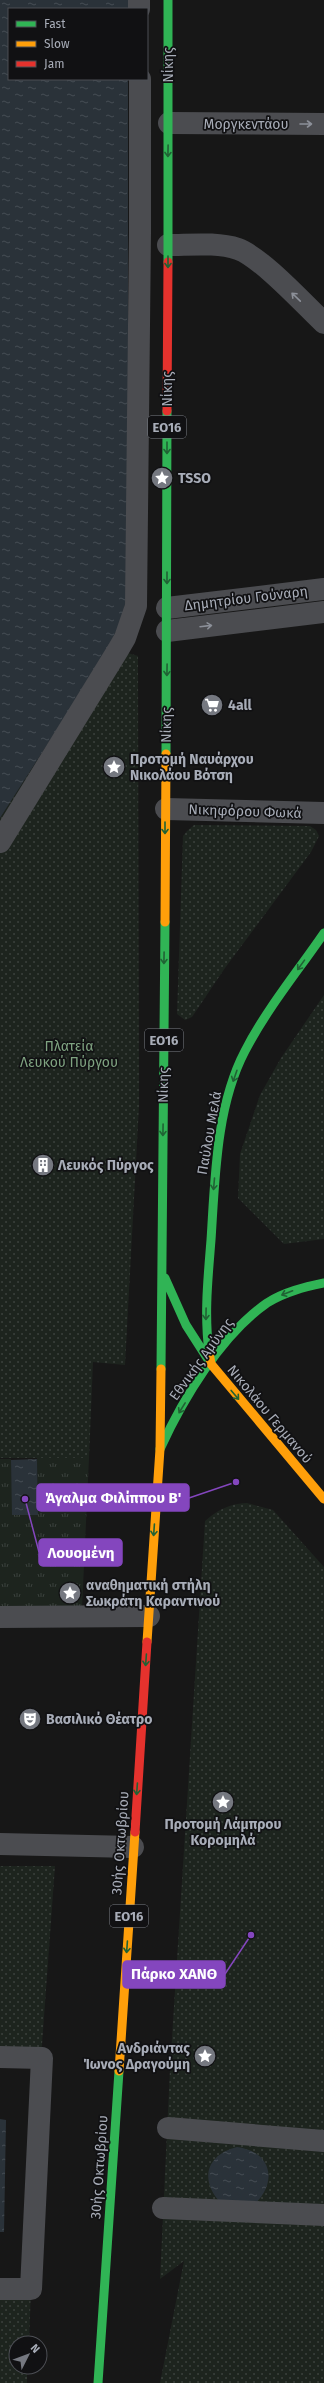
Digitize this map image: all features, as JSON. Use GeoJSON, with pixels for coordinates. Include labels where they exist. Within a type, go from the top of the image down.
{"type":"FeatureCollection","features":[{"type":"Feature","properties":{"kind":"main road","name":"Νίκης"},"geometry":{"type":"LineString","coordinates":[[160,1449],[167,631],[168,0]]}},
{"type":"Feature","properties":{"kind":"main road","name":"Παύλου Μελά"},"geometry":{"type":"LineString","coordinates":[[211,1364],[206,1338],[207,1282],[218,1145],[229,1094],[244,1052],[324,933]]}},
{"type":"Feature","properties":{"kind":"main road","name":"Νικολάου Γερμανού"},"geometry":{"type":"LineString","coordinates":[[161,1268],[180,1315],[211,1364],[324,1499]]}},
{"type":"Feature","properties":{"kind":"main road","name":"Εθνικής Αμύνης"},"geometry":{"type":"LineString","coordinates":[[160,1449],[180,1411],[211,1364],[234,1333],[266,1303],[288,1292],[324,1283]]}},
{"type":"Feature","properties":{"kind":"main road","name":"30ής Οκτωβρίου"},"geometry":{"type":"LineString","coordinates":[[98,2383],[160,1449]]}},
{"type":"Feature","properties":{"kind":"street","name":"Νίκης"},"geometry":{"type":"LineString","coordinates":[[0,842],[125,638],[136,606],[140,80]]}},
{"type":"Feature","properties":{"kind":"street","name":"Μοργκεντάου"},"geometry":{"type":"LineString","coordinates":[[169,123],[324,124]]}},
{"type":"Feature","properties":{"kind":"street"},"geometry":{"type":"LineString","coordinates":[[168,244],[222,246],[246,252],[259,261],[324,324]]}},
{"type":"Feature","properties":{"kind":"street","name":"Δημητρίου Γούναρη"},"geometry":{"type":"LineString","coordinates":[[167,608],[324,588]]}},
{"type":"Feature","properties":{"kind":"street","name":"Δημητρίου Γούναρη"},"geometry":{"type":"LineString","coordinates":[[167,631],[324,612]]}},
{"type":"Feature","properties":{"kind":"street","name":"Νικηφόρου Φωκά"},"geometry":{"type":"LineString","coordinates":[[166,809],[324,814]]}},
{"type":"Feature","properties":{"kind":"street"},"geometry":{"type":"LineString","coordinates":[[0,1617],[149,1616]]}},
{"type":"Feature","properties":{"kind":"street"},"geometry":{"type":"LineString","coordinates":[[0,1844],[134,1847]]}},
{"type":"Feature","properties":{"kind":"street"},"geometry":{"type":"LineString","coordinates":[[0,2057],[42,2058],[31,2289],[0,2289]]}},
{"type":"Feature","properties":{"kind":"street"},"geometry":{"type":"LineString","coordinates":[[168,2128],[324,2141]]}},
{"type":"Feature","properties":{"kind":"street"},"geometry":{"type":"LineString","coordinates":[[163,2208],[324,2215]]}},
{"type":"Feature","properties":{"kind":"green space","name":"Πλατεία Λευκού Πύργου"},"geometry":{"type":"Polygon","coordinates":[[[108,650],[118,650],[138,656],[139,1106],[125,1365],[93,1362],[89,1458],[0,1458],[0,818],[108,650]]]}},
{"type":"Feature","properties":{"kind":"green space"},"geometry":{"type":"Polygon","coordinates":[[[194,825],[310,826],[316,830],[319,836],[311,852],[225,968],[192,1017],[185,1020],[177,1014],[183,836],[194,825]]]}},
{"type":"Feature","properties":{"kind":"green space"},"geometry":{"type":"Polygon","coordinates":[[[324,995],[324,1239],[284,1244],[238,1198],[240,1154],[260,1095],[281,1058],[324,995]]]}},
{"type":"Feature","properties":{"kind":"green space"},"geometry":{"type":"Polygon","coordinates":[[[37,1458],[89,1458],[82,1608],[0,1610],[0,1459],[11,1459],[13,1515],[38,1515],[37,1458]]]}},
{"type":"Feature","properties":{"kind":"green space"},"geometry":{"type":"Polygon","coordinates":[[[247,1503],[273,1510],[324,1567],[324,2383],[160,2383],[184,2261],[160,2279],[170,2069],[205,1521],[224,1508],[247,1503]]]}},
{"type":"Feature","properties":{"kind":"green space"},"geometry":{"type":"Polygon","coordinates":[[[0,1866],[55,1866],[41,2058],[0,2057],[0,1866]]]}},
{"type":"Feature","properties":{"kind":"green space"},"geometry":{"type":"Polygon","coordinates":[[[0,2289],[31,2289],[29,2335],[8,2335],[8,2375],[27,2375],[27,2383],[0,2383],[0,2289]]]}},
{"type":"Feature","properties":{"kind":"water"},"geometry":{"type":"Polygon","coordinates":[[[0,0],[128,0],[128,8],[8,8],[8,80],[128,80],[128,586],[123,616],[108,650],[0,818],[0,0]]]}},
{"type":"Feature","properties":{"kind":"water"},"geometry":{"type":"Polygon","coordinates":[[[37,1459],[38,1515],[12,1515],[11,1460],[37,1459]]]}},
{"type":"Feature","properties":{"kind":"water"},"geometry":{"type":"Polygon","coordinates":[[[0,2119],[6,2120],[4,2232],[0,2232],[0,2119]]]}},
{"type":"Feature","properties":{"kind":"water"},"geometry":{"type":"Polygon","coordinates":[[[237,2147],[257,2154],[263,2160],[267,2168],[269,2176],[267,2185],[263,2194],[256,2203],[219,2201],[209,2184],[208,2176],[213,2161],[227,2150],[237,2147]]]}},
{"type":"Feature","properties":{"kind":"traffic: fast"},"geometry":{"type":"LineString","coordinates":[[168,0],[168,262]]}},
{"type":"Feature","properties":{"kind":"traffic: fast"},"geometry":{"type":"LineString","coordinates":[[166,754],[167,411]]}},
{"type":"Feature","properties":{"kind":"traffic: fast"},"geometry":{"type":"LineString","coordinates":[[161,1369],[165,922]]}},
{"type":"Feature","properties":{"kind":"traffic: fast"},"geometry":{"type":"LineString","coordinates":[[209,1352],[207,1296],[214,1192],[219,1143],[228,1095],[235,1072],[253,1036],[272,1006],[324,933]]}},
{"type":"Feature","properties":{"kind":"traffic: fast"},"geometry":{"type":"LineString","coordinates":[[165,1278],[186,1325],[211,1364]]}},
{"type":"Feature","properties":{"kind":"traffic: fast"},"geometry":{"type":"LineString","coordinates":[[160,1449],[192,1389],[205,1369],[234,1332],[250,1316],[274,1299],[295,1290],[324,1283]]}},
{"type":"Feature","properties":{"kind":"traffic: fast"},"geometry":{"type":"LineString","coordinates":[[98,2383],[119,2071]]}},
{"type":"Feature","properties":{"kind":"traffic: slow"},"geometry":{"type":"LineString","coordinates":[[165,922],[166,754]]}},
{"type":"Feature","properties":{"kind":"traffic: slow"},"geometry":{"type":"LineString","coordinates":[[209,1352],[211,1364],[324,1499]]}},
{"type":"Feature","properties":{"kind":"traffic: slow"},"geometry":{"type":"LineString","coordinates":[[147,1642],[160,1449],[161,1369]]}},
{"type":"Feature","properties":{"kind":"traffic: slow"},"geometry":{"type":"LineString","coordinates":[[119,2071],[135,1832]]}},
{"type":"Feature","properties":{"kind":"traffic: jam"},"geometry":{"type":"LineString","coordinates":[[167,411],[168,262]]}},
{"type":"Feature","properties":{"kind":"traffic: jam"},"geometry":{"type":"LineString","coordinates":[[135,1832],[147,1642]]}},
{"type":"Feature","properties":{"kind":"place","name":"TSSO"},"geometry":{"type":"Point","coordinates":[162,478]}},
{"type":"Feature","properties":{"kind":"place","name":"4all"},"geometry":{"type":"Point","coordinates":[212,705]}},
{"type":"Feature","properties":{"kind":"place","name":"Προτομή Ναυάρχου Νικολάου Βότση"},"geometry":{"type":"Point","coordinates":[114,767]}},
{"type":"Feature","properties":{"kind":"place","name":"Λευκός Πύργος"},"geometry":{"type":"Point","coordinates":[43,1165]}},
{"type":"Feature","properties":{"kind":"place","name":"Άγαλμα Φιλίππου Β'"},"geometry":{"type":"Point","coordinates":[236,1482]}},
{"type":"Feature","properties":{"kind":"place","name":"Λουομένη"},"geometry":{"type":"Point","coordinates":[25,1499]}},
{"type":"Feature","properties":{"kind":"place","name":"αναθηματική στήλη Σωκράτη Καραντινού"},"geometry":{"type":"Point","coordinates":[70,1593]}},
{"type":"Feature","properties":{"kind":"place","name":"Βασιλικό Θέατρο"},"geometry":{"type":"Point","coordinates":[30,1719]}},
{"type":"Feature","properties":{"kind":"place","name":"Προτομή Λάμπρου Κορομηλά"},"geometry":{"type":"Point","coordinates":[223,1802]}},
{"type":"Feature","properties":{"kind":"place","name":"Πάρκο ΧΑΝΘ"},"geometry":{"type":"Point","coordinates":[251,1935]}},
{"type":"Feature","properties":{"kind":"place","name":"Ανδριάντας Ίωνος Δραγούμη"},"geometry":{"type":"Point","coordinates":[205,2056]}}]}
